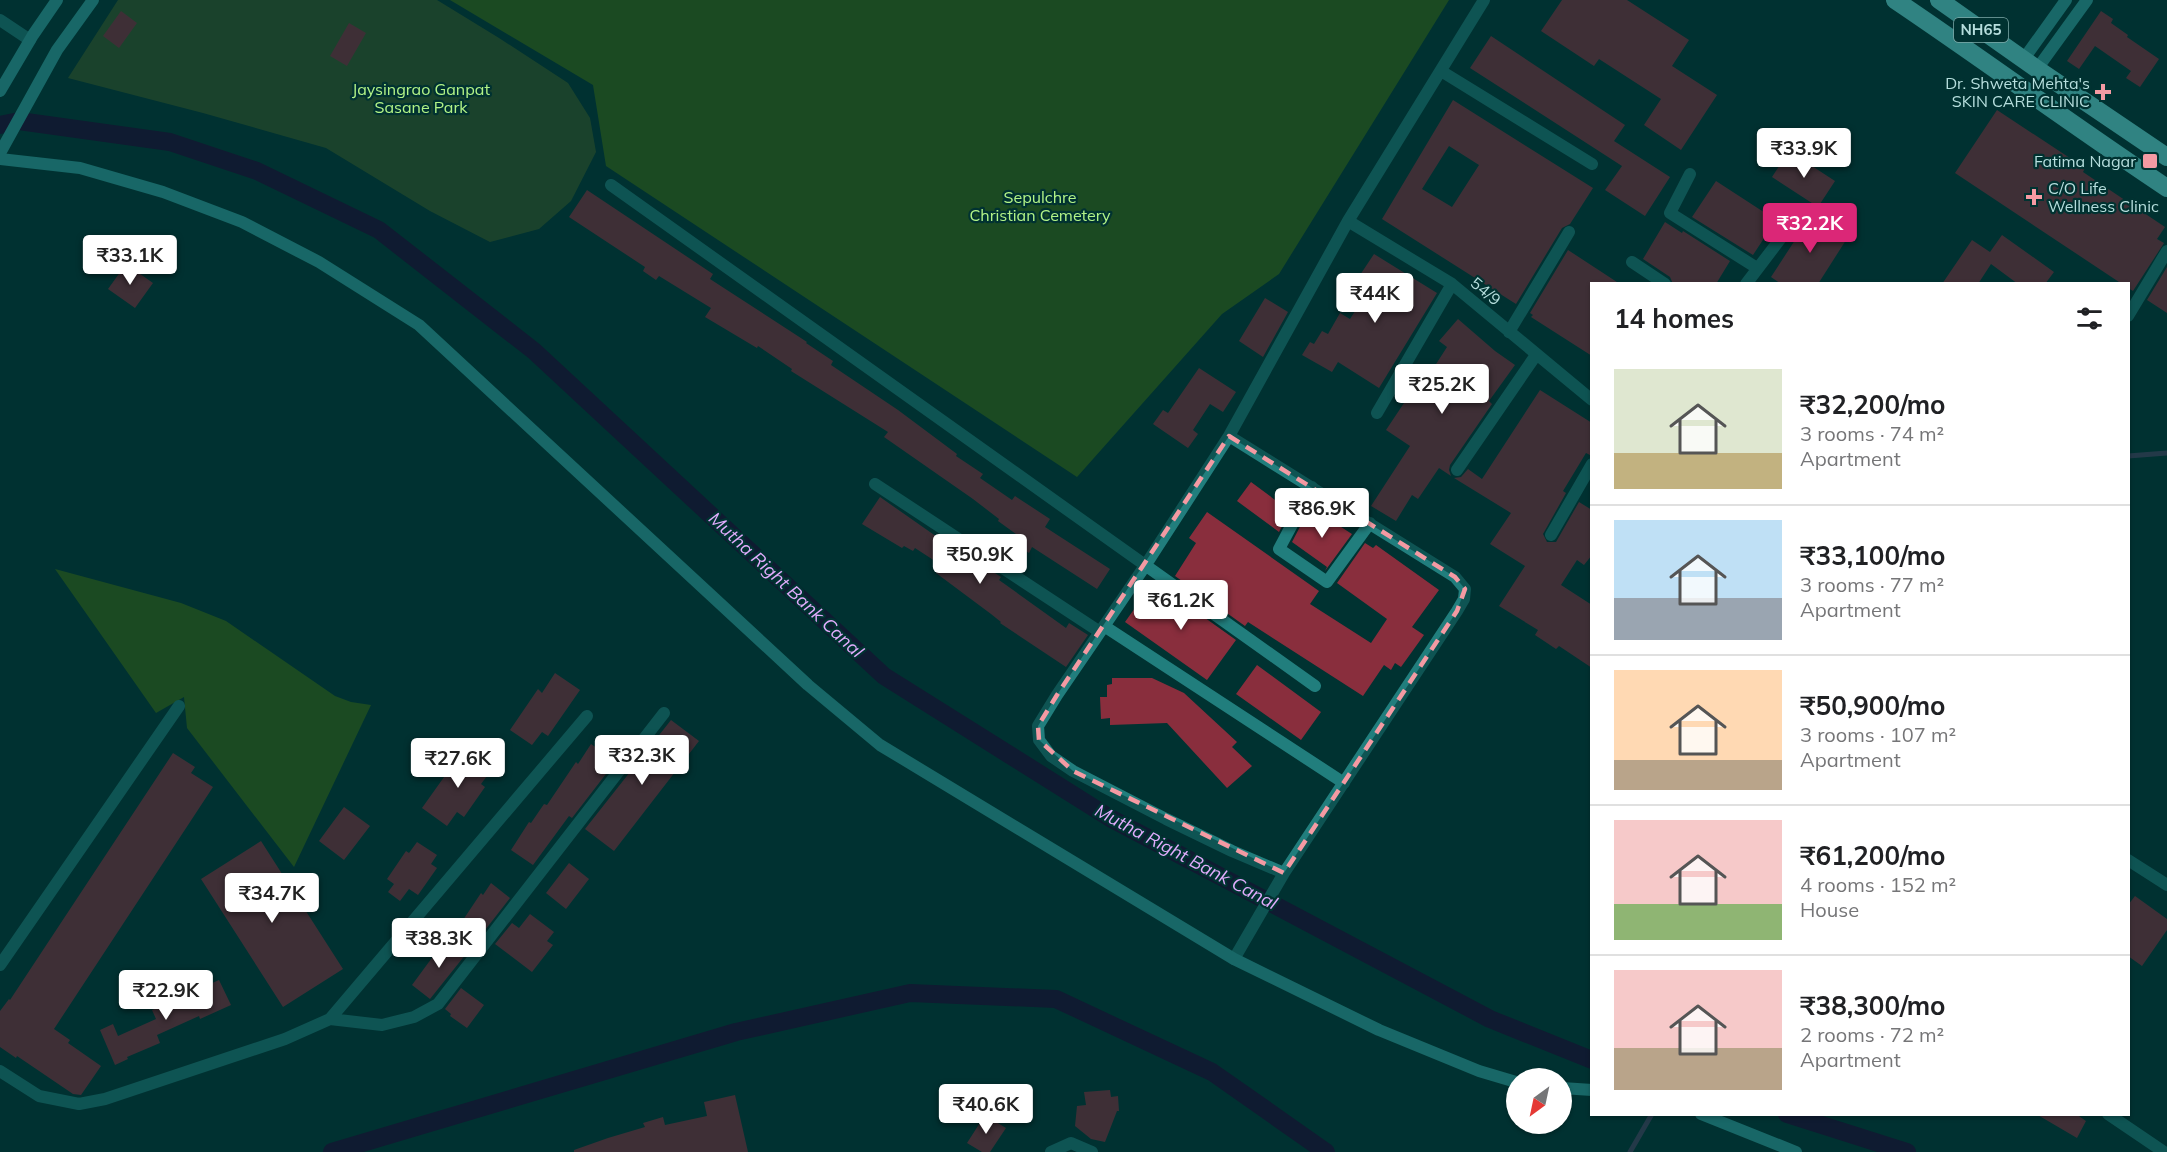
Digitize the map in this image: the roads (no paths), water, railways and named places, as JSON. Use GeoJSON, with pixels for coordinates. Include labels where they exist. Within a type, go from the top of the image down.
{"type":"FeatureCollection","features":[{"type":"Feature","properties":{"kind":"highway","name":"NH65"},"geometry":{"type":"LineString","coordinates":[[1895,0],[1987,62],[2077,129],[2167,188]]}},
{"type":"Feature","properties":{"kind":"highway","name":"NH65"},"geometry":{"type":"LineString","coordinates":[[1939,0],[2167,157]]}},
{"type":"Feature","properties":{"kind":"street"},"geometry":{"type":"LineString","coordinates":[[1,89],[57,0]]}},
{"type":"Feature","properties":{"kind":"street"},"geometry":{"type":"LineString","coordinates":[[93,0],[57,50],[27,101],[1,154],[80,168],[163,192],[242,222],[319,262],[418,325],[808,685],[880,745],[1234,959],[1379,1030],[1479,1071],[1506,1079]]}},
{"type":"Feature","properties":{"kind":"street"},"geometry":{"type":"LineString","coordinates":[[1284,873],[1232,851],[1073,771],[1051,756],[1039,740],[1038,726],[1229,436],[1348,221],[1484,0]]}},
{"type":"Feature","properties":{"kind":"street"},"geometry":{"type":"LineString","coordinates":[[2030,64],[2066,0]]}},
{"type":"Feature","properties":{"kind":"street"},"geometry":{"type":"LineString","coordinates":[[2030,64],[2087,0]]}},
{"type":"Feature","properties":{"kind":"street"},"geometry":{"type":"LineString","coordinates":[[0,20],[30,40]]}},
{"type":"Feature","properties":{"kind":"street"},"geometry":{"type":"LineString","coordinates":[[1441,71],[1592,164]]}},
{"type":"Feature","properties":{"kind":"street"},"geometry":{"type":"LineString","coordinates":[[1690,174],[1670,213],[1757,268]]}},
{"type":"Feature","properties":{"kind":"street"},"geometry":{"type":"LineString","coordinates":[[611,185],[1315,686]]}},
{"type":"Feature","properties":{"kind":"street"},"geometry":{"type":"LineString","coordinates":[[1747,282],[1800,213]]}},
{"type":"Feature","properties":{"kind":"street","name":"54/9"},"geometry":{"type":"LineString","coordinates":[[1348,221],[1452,284],[1536,356],[1590,398]]}},
{"type":"Feature","properties":{"kind":"street"},"geometry":{"type":"LineString","coordinates":[[1509,332],[1569,232]]}},
{"type":"Feature","properties":{"kind":"street"},"geometry":{"type":"LineString","coordinates":[[2130,313],[2167,250]]}},
{"type":"Feature","properties":{"kind":"street"},"geometry":{"type":"LineString","coordinates":[[1632,262],[1662,282]]}},
{"type":"Feature","properties":{"kind":"street"},"geometry":{"type":"LineString","coordinates":[[1377,413],[1452,284]]}},
{"type":"Feature","properties":{"kind":"street"},"geometry":{"type":"LineString","coordinates":[[1457,470],[1536,356]]}},
{"type":"Feature","properties":{"kind":"street"},"geometry":{"type":"LineString","coordinates":[[1229,436],[1455,577],[1465,589],[1464,599],[1457,611],[1284,873],[1234,959]]}},
{"type":"Feature","properties":{"kind":"street"},"geometry":{"type":"LineString","coordinates":[[1551,535],[1590,467]]}},
{"type":"Feature","properties":{"kind":"street"},"geometry":{"type":"LineString","coordinates":[[875,484],[1344,783]]}},
{"type":"Feature","properties":{"kind":"street"},"geometry":{"type":"LineString","coordinates":[[1312,487],[1279,549],[1327,582],[1370,523]]}},
{"type":"Feature","properties":{"kind":"street"},"geometry":{"type":"LineString","coordinates":[[0,965],[178,706]]}},
{"type":"Feature","properties":{"kind":"street"},"geometry":{"type":"LineString","coordinates":[[330,1019],[382,1025],[414,1017],[438,1004],[664,713]]}},
{"type":"Feature","properties":{"kind":"street"},"geometry":{"type":"LineString","coordinates":[[0,1071],[39,1096],[79,1104],[105,1099],[285,1039],[330,1019],[587,716]]}},
{"type":"Feature","properties":{"kind":"street"},"geometry":{"type":"LineString","coordinates":[[2130,861],[2167,885]]}},
{"type":"Feature","properties":{"kind":"street"},"geometry":{"type":"LineString","coordinates":[[1572,1089],[1590,1090]]}},
{"type":"Feature","properties":{"kind":"street"},"geometry":{"type":"LineString","coordinates":[[1705,1116],[1796,1152]]}},
{"type":"Feature","properties":{"kind":"street"},"geometry":{"type":"LineString","coordinates":[[2112,1116],[2164,1152]]}},
{"type":"Feature","properties":{"kind":"street"},"geometry":{"type":"LineString","coordinates":[[1052,1152],[1071,1143],[1092,1152]]}},
{"type":"Feature","properties":{"kind":"waterway","name":"Mutha Right Bank Canal"},"geometry":{"type":"LineString","coordinates":[[0,125],[19,121],[170,142],[257,171],[379,230],[534,351],[884,676],[1110,818],[1490,1019],[1590,1059]]}},
{"type":"Feature","properties":{"kind":"waterway"},"geometry":{"type":"LineString","coordinates":[[2130,456],[2167,453]]}},
{"type":"Feature","properties":{"kind":"waterway"},"geometry":{"type":"LineString","coordinates":[[332,1152],[736,1032],[910,993],[1056,999],[1212,1072],[1326,1152]]}},
{"type":"Feature","properties":{"kind":"waterway"},"geometry":{"type":"LineString","coordinates":[[1630,1152],[1651,1116]]}},
{"type":"Feature","properties":{"kind":"waterway","name":"Mutha Right Bank Canal"},"geometry":{"type":"LineString","coordinates":[[1793,1116],[1907,1152]]}},
{"type":"Feature","properties":{"kind":"place","name":"Dr. Shweta Mehta's SKIN CARE CLINIC"},"geometry":{"type":"Point","coordinates":[2103,92]}},
{"type":"Feature","properties":{"kind":"place","name":"Fatima Nagar"},"geometry":{"type":"Point","coordinates":[2150,161]}},
{"type":"Feature","properties":{"kind":"place","name":"C/O Life Wellness Clinic"},"geometry":{"type":"Point","coordinates":[2034,197]}},
{"type":"Feature","properties":{"kind":"park label","name":"Jaysingrao Ganpat Sasane Park"},"geometry":{"type":"Point","coordinates":[421,98]}},
{"type":"Feature","properties":{"kind":"park label","name":"Sepulchre Christian Cemetery"},"geometry":{"type":"Point","coordinates":[1040,206]}}]}
